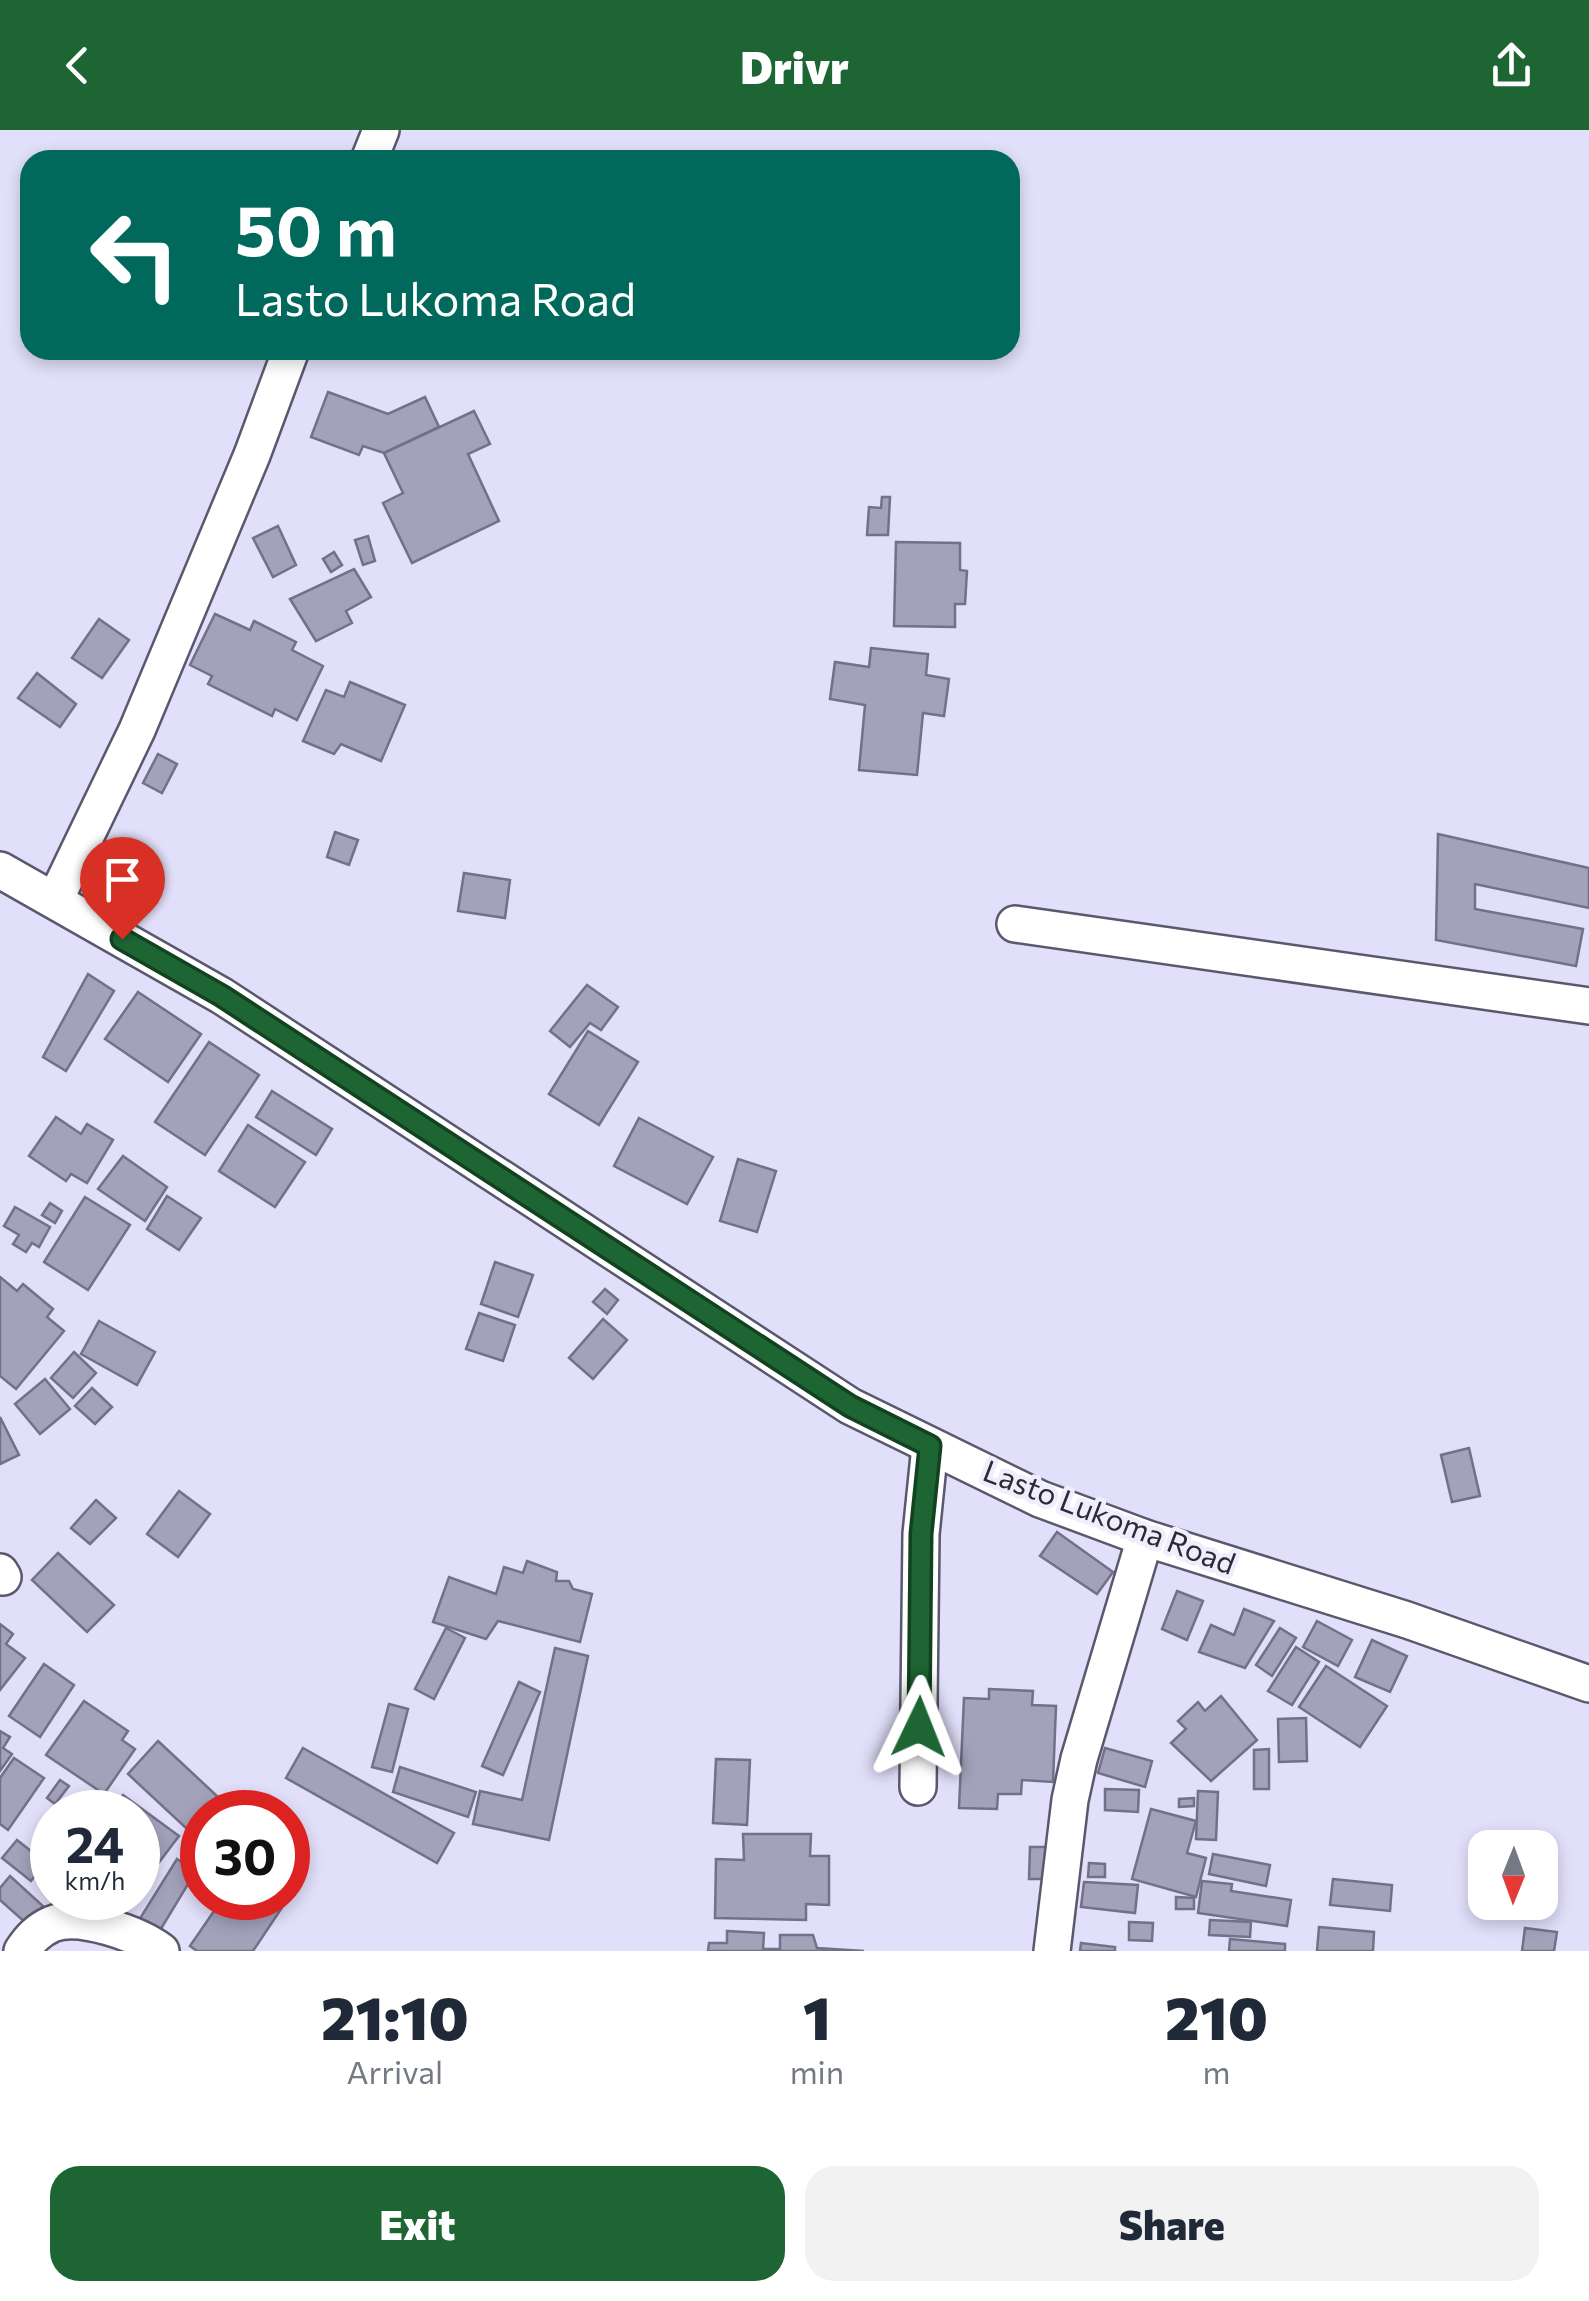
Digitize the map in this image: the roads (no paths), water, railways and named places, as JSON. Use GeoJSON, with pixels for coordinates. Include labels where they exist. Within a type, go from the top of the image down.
{"type":"FeatureCollection","features":[{"type":"Feature","properties":{"kind":"street"},"geometry":{"type":"LineString","coordinates":[[55,900],[137,730],[244,473],[286,360]]}},
{"type":"Feature","properties":{"kind":"street","name":"Lasto Lukoma Road"},"geometry":{"type":"LineString","coordinates":[[0,870],[222,996],[850,1406],[1040,1498],[1144,1538],[1408,1620],[1589,1684]]}},
{"type":"Feature","properties":{"kind":"street"},"geometry":{"type":"LineString","coordinates":[[1015,924],[1589,1006]]}},
{"type":"Feature","properties":{"kind":"street"},"geometry":{"type":"LineString","coordinates":[[918,1786],[921,1534],[930,1446]]}},
{"type":"Feature","properties":{"kind":"street"},"geometry":{"type":"LineString","coordinates":[[1052,1951],[1070,1800],[1079,1759],[1144,1538]]}},
{"type":"Feature","properties":{"kind":"street"},"geometry":{"type":"LineString","coordinates":[[22,1951],[32,1936],[55,1923],[73,1922],[144,1938],[161,1951]]}}]}
